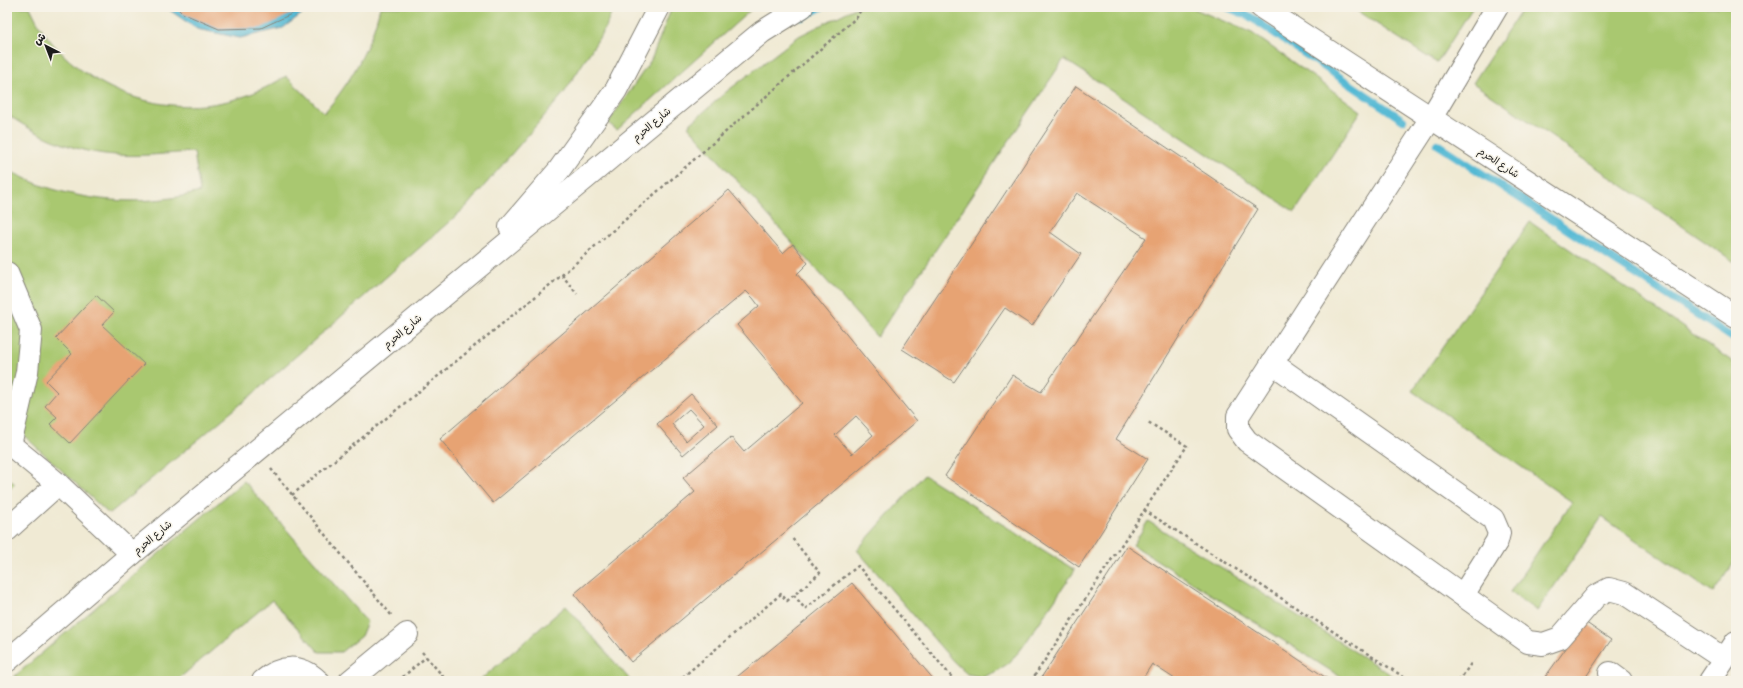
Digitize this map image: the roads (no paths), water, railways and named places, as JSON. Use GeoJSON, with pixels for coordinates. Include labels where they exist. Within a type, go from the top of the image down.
{"type":"FeatureCollection","features":[{"type":"Feature","properties":{"kind":"street"},"geometry":{"type":"LineString","coordinates":[[469,275],[559,170],[616,90],[659,7]]}},
{"type":"Feature","properties":{"kind":"street","name":"شارع الحرم"},"geometry":{"type":"LineString","coordinates":[[7,661],[132,554],[762,32],[802,7]]}},
{"type":"Feature","properties":{"kind":"street","name":"شارع الحرم"},"geometry":{"type":"LineString","coordinates":[[1261,7],[1736,317]]}},
{"type":"Feature","properties":{"kind":"street"},"geometry":{"type":"LineString","coordinates":[[1497,7],[1431,118],[1238,416],[1238,429],[1247,441],[1528,642],[1542,644],[1560,638],[1596,596],[1609,589],[1624,593],[1730,651],[1710,681]]}},
{"type":"Feature","properties":{"kind":"street"},"geometry":{"type":"LineString","coordinates":[[7,273],[31,330],[27,372],[9,443],[58,484],[132,554]]}},
{"type":"Feature","properties":{"kind":"street"},"geometry":{"type":"LineString","coordinates":[[1272,363],[1493,519],[1499,533],[1497,541],[1463,595]]}},
{"type":"Feature","properties":{"kind":"street"},"geometry":{"type":"LineString","coordinates":[[7,530],[58,484]]}},
{"type":"Feature","properties":{"kind":"street"},"geometry":{"type":"LineString","coordinates":[[350,681],[407,634]]}},
{"type":"Feature","properties":{"kind":"street"},"geometry":{"type":"LineString","coordinates":[[263,681],[270,675],[284,669],[296,669],[310,674],[318,681]]}},
{"type":"Feature","properties":{"kind":"water"},"geometry":{"type":"Polygon","coordinates":[[[165,7],[311,7],[283,28],[240,38],[197,29],[165,7]]]}},
{"type":"Feature","properties":{"kind":"waterway"},"geometry":{"type":"LineString","coordinates":[[802,17],[821,7]]}},
{"type":"Feature","properties":{"kind":"waterway"},"geometry":{"type":"LineString","coordinates":[[1227,7],[1249,16],[1403,120]]}},
{"type":"Feature","properties":{"kind":"waterway"},"geometry":{"type":"LineString","coordinates":[[1437,144],[1736,340]]}}]}
